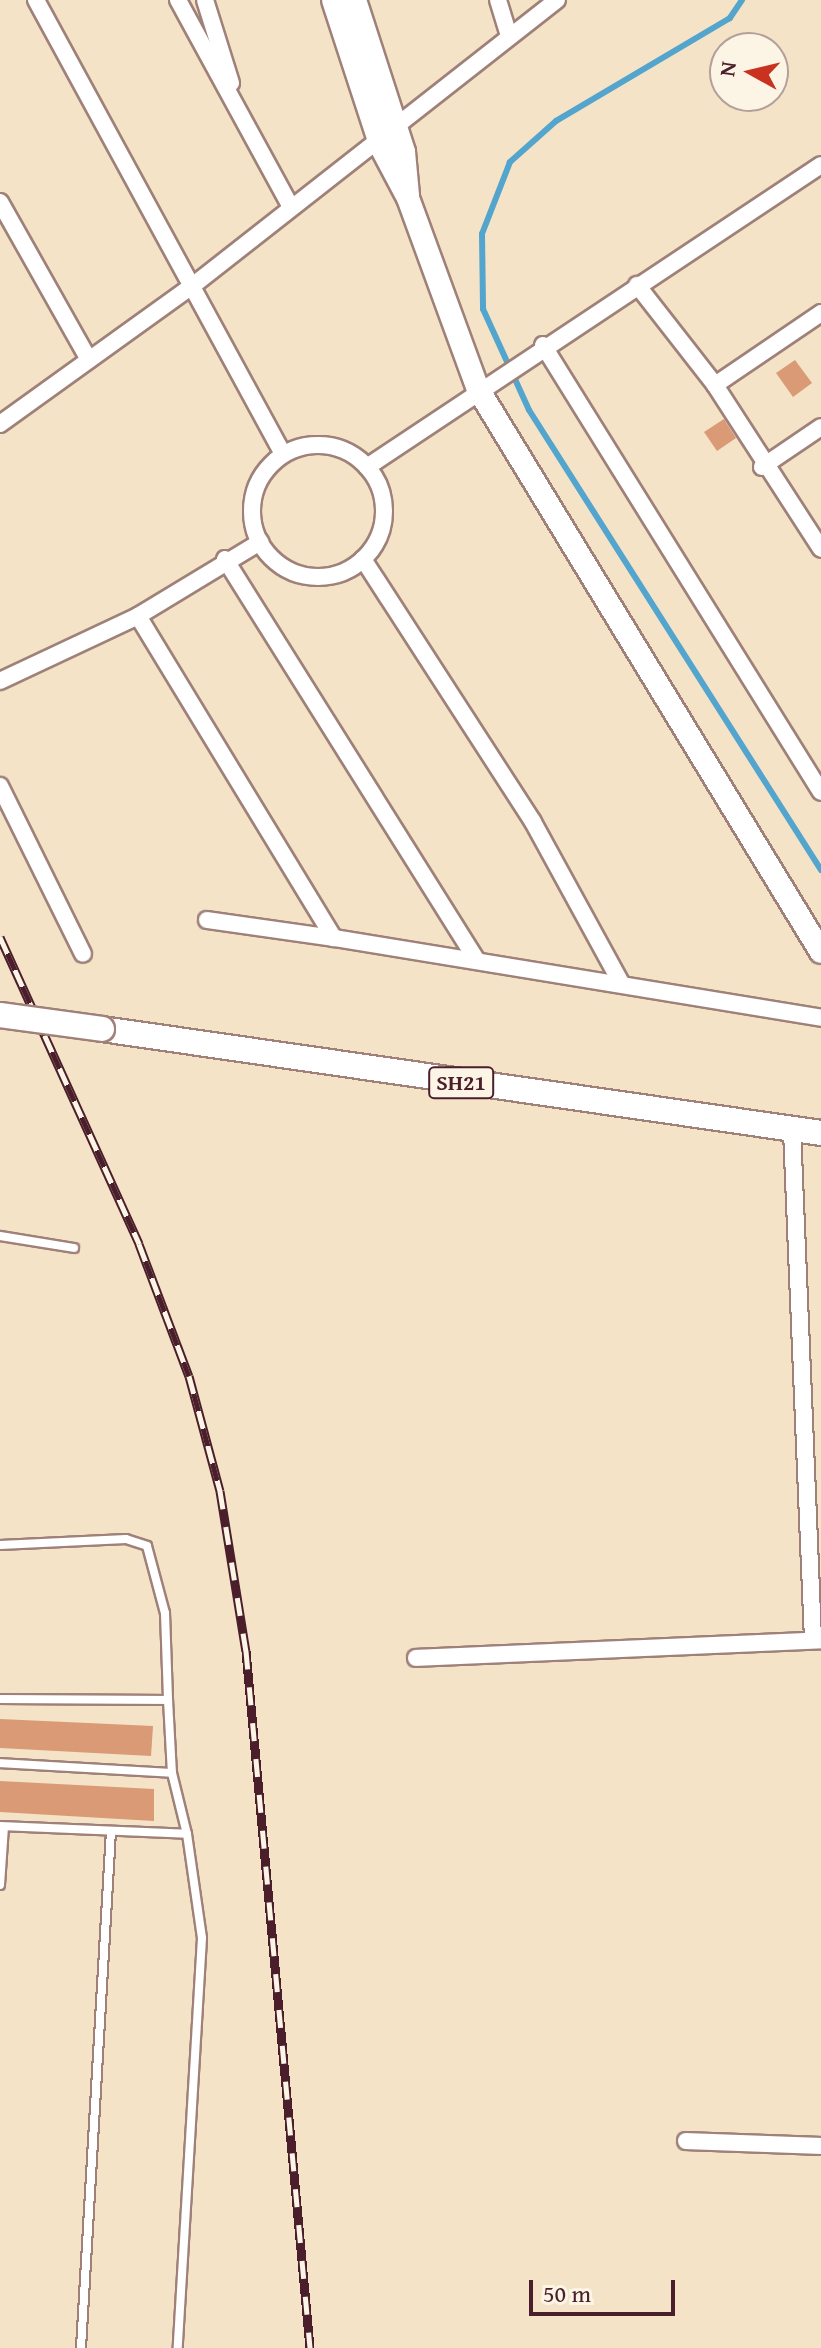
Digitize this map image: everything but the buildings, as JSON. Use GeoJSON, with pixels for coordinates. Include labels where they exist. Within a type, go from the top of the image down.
{"type":"FeatureCollection","features":[{"type":"Feature","properties":{"kind":"main road","name":"SH21"},"geometry":{"type":"LineString","coordinates":[[0,1015],[821,1133]]}},
{"type":"Feature","properties":{"kind":"street"},"geometry":{"type":"LineString","coordinates":[[36,0],[283,454]]}},
{"type":"Feature","properties":{"kind":"street"},"geometry":{"type":"LineString","coordinates":[[178,0],[291,207]]}},
{"type":"Feature","properties":{"kind":"street"},"geometry":{"type":"LineString","coordinates":[[205,0],[241,116]]}},
{"type":"Feature","properties":{"kind":"street"},"geometry":{"type":"LineString","coordinates":[[333,0],[387,131]]}},
{"type":"Feature","properties":{"kind":"street"},"geometry":{"type":"LineString","coordinates":[[355,0],[387,131],[408,198],[484,385],[821,952]]}},
{"type":"Feature","properties":{"kind":"street"},"geometry":{"type":"LineString","coordinates":[[498,0],[509,35]]}},
{"type":"Feature","properties":{"kind":"street"},"geometry":{"type":"LineString","coordinates":[[0,424],[191,287],[557,0]]}},
{"type":"Feature","properties":{"kind":"street"},"geometry":{"type":"LineString","coordinates":[[367,467],[540,346],[821,165]]}},
{"type":"Feature","properties":{"kind":"street"},"geometry":{"type":"LineString","coordinates":[[0,202],[89,360]]}},
{"type":"Feature","properties":{"kind":"street"},"geometry":{"type":"LineString","coordinates":[[637,285],[715,385],[762,467],[821,548]]}},
{"type":"Feature","properties":{"kind":"street"},"geometry":{"type":"LineString","coordinates":[[715,385],[821,313]]}},
{"type":"Feature","properties":{"kind":"street"},"geometry":{"type":"LineString","coordinates":[[540,346],[821,792]]}},
{"type":"Feature","properties":{"kind":"street"},"geometry":{"type":"LineString","coordinates":[[762,467],[821,427]]}},
{"type":"Feature","properties":{"kind":"street"},"geometry":{"type":"LineString","coordinates":[[337,447],[367,467],[383,514],[363,559],[327,576],[307,576],[288,570],[260,542],[252,503],[263,476],[283,454],[337,447]]}},
{"type":"Feature","properties":{"kind":"street"},"geometry":{"type":"LineString","coordinates":[[0,681],[138,616],[225,559],[260,542]]}},
{"type":"Feature","properties":{"kind":"street"},"geometry":{"type":"LineString","coordinates":[[225,559],[477,960]]}},
{"type":"Feature","properties":{"kind":"street"},"geometry":{"type":"LineString","coordinates":[[363,559],[533,822],[621,983]]}},
{"type":"Feature","properties":{"kind":"street"},"geometry":{"type":"LineString","coordinates":[[138,616],[334,938]]}},
{"type":"Feature","properties":{"kind":"street"},"geometry":{"type":"LineString","coordinates":[[0,786],[83,954]]}},
{"type":"Feature","properties":{"kind":"street"},"geometry":{"type":"LineString","coordinates":[[207,920],[477,960],[821,1018]]}},
{"type":"Feature","properties":{"kind":"street"},"geometry":{"type":"LineString","coordinates":[[416,1658],[817,1640],[792,1130]]}},
{"type":"Feature","properties":{"kind":"street"},"geometry":{"type":"LineString","coordinates":[[686,2141],[821,2146]]}},
{"type":"Feature","properties":{"kind":"lane"},"geometry":{"type":"LineString","coordinates":[[0,1236],[74,1248]]}},
{"type":"Feature","properties":{"kind":"lane"},"geometry":{"type":"LineString","coordinates":[[0,1545],[126,1539],[147,1546],[165,1613],[172,1773],[187,1834],[202,1938],[178,2348]]}},
{"type":"Feature","properties":{"kind":"lane"},"geometry":{"type":"LineString","coordinates":[[0,1699],[168,1700]]}},
{"type":"Feature","properties":{"kind":"lane"},"geometry":{"type":"LineString","coordinates":[[0,1763],[172,1773]]}},
{"type":"Feature","properties":{"kind":"lane"},"geometry":{"type":"LineString","coordinates":[[0,1885],[2,1826],[187,1834]]}},
{"type":"Feature","properties":{"kind":"lane"},"geometry":{"type":"LineString","coordinates":[[81,2348],[111,1831]]}},
{"type":"Feature","properties":{"kind":"waterway"},"geometry":{"type":"LineString","coordinates":[[742,0],[730,18],[556,121],[510,162],[482,234],[483,309],[529,410],[821,870]]}},
{"type":"Feature","properties":{"kind":"railway"},"geometry":{"type":"LineString","coordinates":[[0,937],[139,1244],[189,1376],[220,1491],[246,1651],[310,2348]]}}]}
